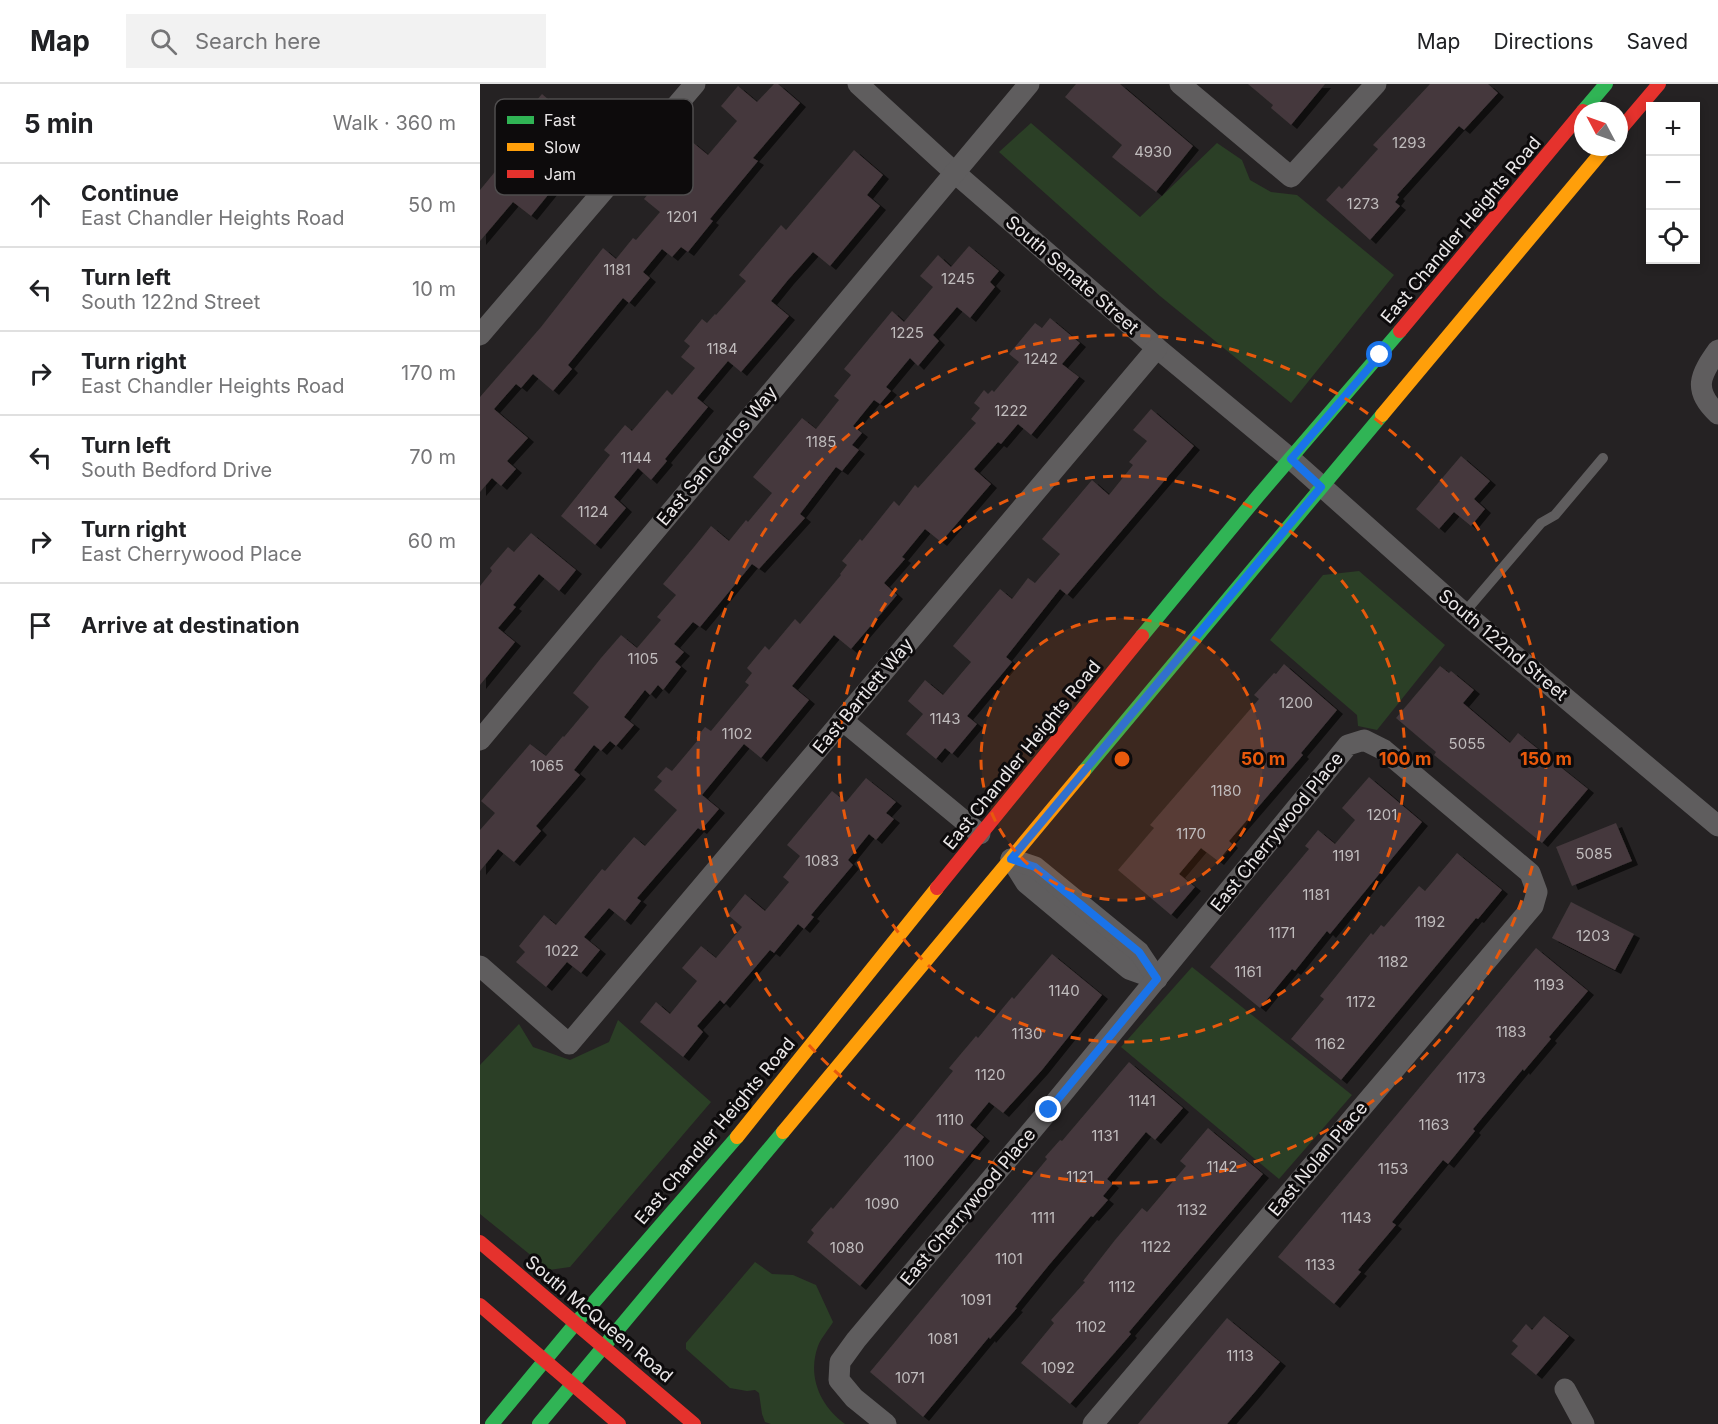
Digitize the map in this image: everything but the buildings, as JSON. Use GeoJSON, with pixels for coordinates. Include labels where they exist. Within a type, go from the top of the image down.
{"type":"FeatureCollection","features":[{"type":"Feature","properties":{"kind":"main road","name":"East Chandler Heights Road"},"geometry":{"type":"LineString","coordinates":[[1591,102],[1606,84]]}},
{"type":"Feature","properties":{"kind":"main road"},"geometry":{"type":"LineString","coordinates":[[1628,120],[1659,84]]}},
{"type":"Feature","properties":{"kind":"main road","name":"East Chandler Heights Road"},"geometry":{"type":"LineString","coordinates":[[492,1424],[575,1324],[727,1149],[1291,459],[1574,122]]}},
{"type":"Feature","properties":{"kind":"main road"},"geometry":{"type":"LineString","coordinates":[[539,1424],[1008,856],[1598,156]]}},
{"type":"Feature","properties":{"kind":"main road","name":"South McQueen Road"},"geometry":{"type":"LineString","coordinates":[[480,1242],[694,1424]]}},
{"type":"Feature","properties":{"kind":"main road"},"geometry":{"type":"LineString","coordinates":[[480,1305],[619,1424]]}},
{"type":"Feature","properties":{"kind":"street"},"geometry":{"type":"LineString","coordinates":[[682,99],[695,84]]}},
{"type":"Feature","properties":{"kind":"street","name":"South Senate Street"},"geometry":{"type":"LineString","coordinates":[[858,84],[954,172],[1157,348],[1291,459]]}},
{"type":"Feature","properties":{"kind":"street","name":"East San Carlos Way"},"geometry":{"type":"LineString","coordinates":[[480,740],[1029,84]]}},
{"type":"Feature","properties":{"kind":"street"},"geometry":{"type":"LineString","coordinates":[[1180,84],[1291,177],[1376,84]]}},
{"type":"Feature","properties":{"kind":"street"},"geometry":{"type":"LineString","coordinates":[[480,335],[600,195]]}},
{"type":"Feature","properties":{"kind":"street","name":"East Bartlett Way"},"geometry":{"type":"LineString","coordinates":[[480,966],[569,1044],[1157,348]]}},
{"type":"Feature","properties":{"kind":"street"},"geometry":{"type":"LineString","coordinates":[[1718,350],[1704,370],[1701,386],[1706,403],[1718,414]]}},
{"type":"Feature","properties":{"kind":"street","name":"South 122nd Street"},"geometry":{"type":"LineString","coordinates":[[1291,459],[1464,613],[1718,826]]}},
{"type":"Feature","properties":{"kind":"street"},"geometry":{"type":"LineString","coordinates":[[842,720],[984,837]]}},
{"type":"Feature","properties":{"kind":"street","name":"East Nolan Place"},"geometry":{"type":"LineString","coordinates":[[1093,1424],[1533,906],[1537,892],[1530,873],[1384,750],[1364,740]]}},
{"type":"Feature","properties":{"kind":"street","name":"East Cherrywood Place"},"geometry":{"type":"LineString","coordinates":[[886,1424],[855,1398],[839,1380],[840,1362],[1348,745],[1364,740]]}},
{"type":"Feature","properties":{"kind":"street"},"geometry":{"type":"LineString","coordinates":[[1008,856],[1035,867],[1085,920],[1139,952],[1157,979]]}},
{"type":"Feature","properties":{"kind":"street"},"geometry":{"type":"LineString","coordinates":[[1564,1389],[1584,1424]]}},
{"type":"Feature","properties":{"kind":"lane"},"geometry":{"type":"LineString","coordinates":[[1464,613],[1541,523],[1555,515],[1603,458]]}},
{"type":"Feature","properties":{"kind":"green space"},"geometry":{"type":"Polygon","coordinates":[[[1031,123],[1140,217],[1217,143],[1242,160],[1250,180],[1271,192],[1297,195],[1394,275],[1291,403],[1160,296],[999,152],[1031,123]]]}},
{"type":"Feature","properties":{"kind":"green space"},"geometry":{"type":"Polygon","coordinates":[[[1359,571],[1445,645],[1377,730],[1358,726],[1357,715],[1270,640],[1323,575],[1359,571]]]}},
{"type":"Feature","properties":{"kind":"green space"},"geometry":{"type":"Polygon","coordinates":[[[1192,967],[1352,1095],[1279,1179],[1121,1047],[1192,967]]]}},
{"type":"Feature","properties":{"kind":"green space"},"geometry":{"type":"Polygon","coordinates":[[[618,1020],[711,1102],[570,1267],[549,1270],[480,1214],[480,1065],[519,1024],[533,1047],[570,1060],[609,1042],[618,1020]]]}},
{"type":"Feature","properties":{"kind":"green space"},"geometry":{"type":"Polygon","coordinates":[[[755,1262],[772,1274],[793,1275],[816,1285],[833,1322],[818,1346],[814,1368],[815,1379],[818,1390],[829,1408],[845,1424],[771,1424],[765,1422],[759,1393],[755,1390],[730,1388],[686,1349],[686,1343],[755,1262]]]}},
{"type":"Feature","properties":{"kind":"traffic: fast"},"geometry":{"type":"LineString","coordinates":[[1591,102],[1606,84]]}},
{"type":"Feature","properties":{"kind":"traffic: fast"},"geometry":{"type":"LineString","coordinates":[[1142,636],[1258,496],[1400,331]]}},
{"type":"Feature","properties":{"kind":"traffic: fast"},"geometry":{"type":"LineString","coordinates":[[1084,771],[1382,415]]}},
{"type":"Feature","properties":{"kind":"traffic: fast"},"geometry":{"type":"LineString","coordinates":[[539,1424],[783,1132]]}},
{"type":"Feature","properties":{"kind":"traffic: fast"},"geometry":{"type":"LineString","coordinates":[[492,1424],[737,1137]]}},
{"type":"Feature","properties":{"kind":"traffic: slow"},"geometry":{"type":"LineString","coordinates":[[1382,415],[1598,156]]}},
{"type":"Feature","properties":{"kind":"traffic: slow"},"geometry":{"type":"LineString","coordinates":[[783,1132],[1084,771]]}},
{"type":"Feature","properties":{"kind":"traffic: slow"},"geometry":{"type":"LineString","coordinates":[[737,1137],[937,888]]}},
{"type":"Feature","properties":{"kind":"traffic: jam"},"geometry":{"type":"LineString","coordinates":[[1628,120],[1659,84]]}},
{"type":"Feature","properties":{"kind":"traffic: jam"},"geometry":{"type":"LineString","coordinates":[[1400,331],[1574,122]]}},
{"type":"Feature","properties":{"kind":"traffic: jam"},"geometry":{"type":"LineString","coordinates":[[937,888],[1142,636]]}},
{"type":"Feature","properties":{"kind":"traffic: jam"},"geometry":{"type":"LineString","coordinates":[[480,1242],[694,1424]]}},
{"type":"Feature","properties":{"kind":"traffic: jam"},"geometry":{"type":"LineString","coordinates":[[480,1305],[619,1424]]}},
{"type":"Feature","properties":{"kind":"route"},"geometry":{"type":"LineString","coordinates":[[1049,1110],[1157,979],[1139,952],[1035,867],[1011,859],[1321,487],[1291,459],[1380,355]]}}]}
